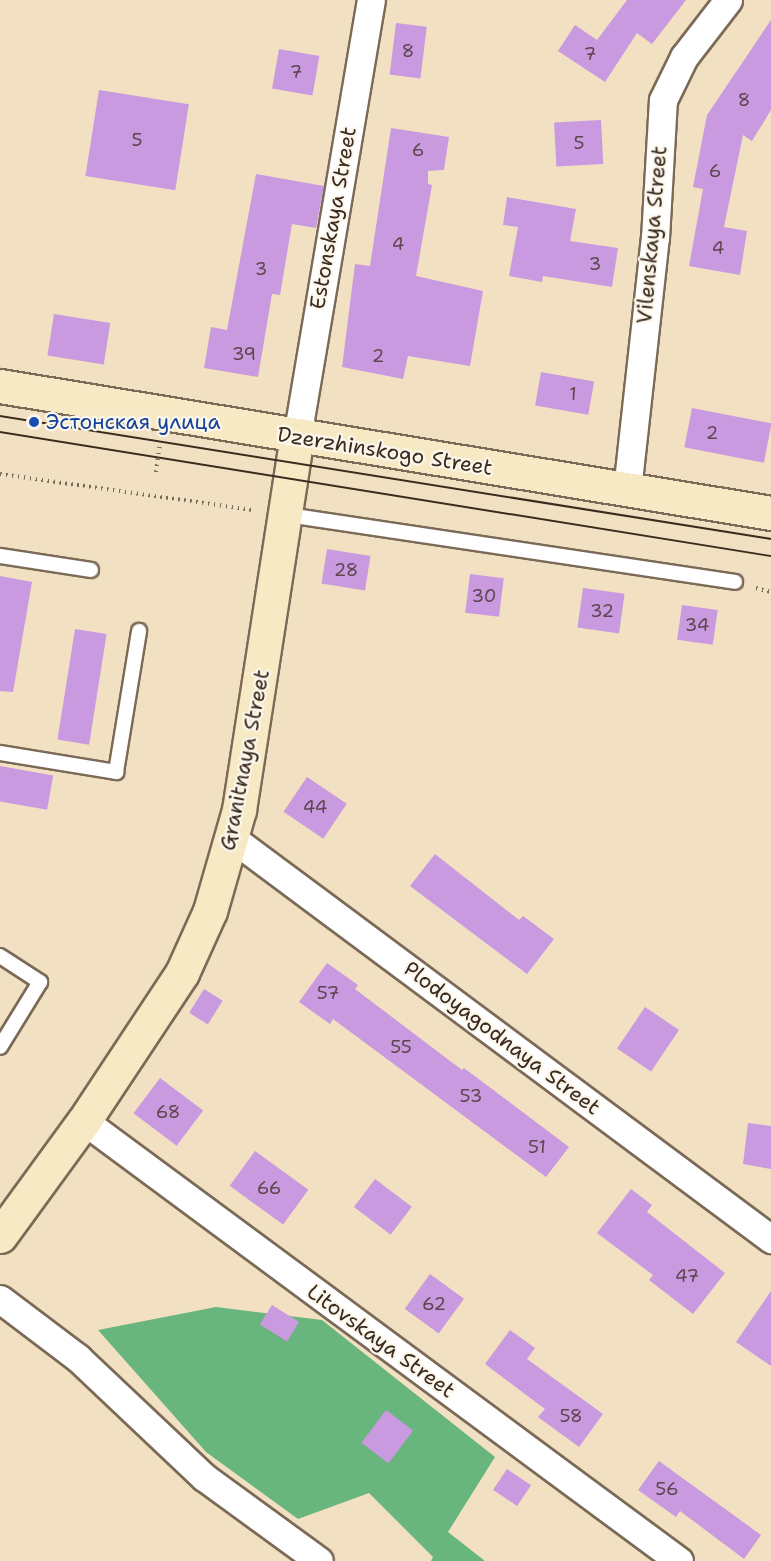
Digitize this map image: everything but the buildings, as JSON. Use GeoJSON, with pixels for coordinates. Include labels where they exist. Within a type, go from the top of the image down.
{"type":"FeatureCollection","features":[{"type":"Feature","properties":{"kind":"street","name":"Estonskaya Street"},"geometry":{"type":"LineString","coordinates":[[297,437],[370,0]]}},
{"type":"Feature","properties":{"kind":"street","name":"Vilenskaya Street"},"geometry":{"type":"LineString","coordinates":[[627,490],[655,238],[663,100],[684,57],[728,0]]}},
{"type":"Feature","properties":{"kind":"street","name":"Dzerzhinskogo Street"},"geometry":{"type":"LineString","coordinates":[[0,386],[297,437],[771,513]]}},
{"type":"Feature","properties":{"kind":"street","name":"Granitnaya Street"},"geometry":{"type":"LineString","coordinates":[[0,1236],[84,1121],[182,973],[210,911],[232,838],[288,515],[297,437]]}},
{"type":"Feature","properties":{"kind":"street","name":"Plodoyagodnaya Street"},"geometry":{"type":"LineString","coordinates":[[232,838],[771,1239]]}},
{"type":"Feature","properties":{"kind":"street","name":"Litovskaya Street"},"geometry":{"type":"LineString","coordinates":[[84,1121],[679,1561]]}},
{"type":"Feature","properties":{"kind":"street"},"geometry":{"type":"LineString","coordinates":[[0,1299],[78,1358],[204,1477],[319,1561]]}},
{"type":"Feature","properties":{"kind":"lane"},"geometry":{"type":"LineString","coordinates":[[288,515],[735,582]]}},
{"type":"Feature","properties":{"kind":"lane"},"geometry":{"type":"LineString","coordinates":[[0,556],[92,570]]}},
{"type":"Feature","properties":{"kind":"lane"},"geometry":{"type":"LineString","coordinates":[[0,753],[116,772],[139,631]]}},
{"type":"Feature","properties":{"kind":"lane"},"geometry":{"type":"LineString","coordinates":[[0,956],[40,982],[0,1047]]}},
{"type":"Feature","properties":{"kind":"path"},"geometry":{"type":"LineString","coordinates":[[0,474],[288,515]]}},
{"type":"Feature","properties":{"kind":"green space"},"geometry":{"type":"Polygon","coordinates":[[[216,1307],[322,1320],[495,1457],[448,1532],[485,1561],[431,1561],[433,1557],[369,1493],[298,1519],[206,1452],[98,1330],[216,1307]]]}},
{"type":"Feature","properties":{"kind":"tram line"},"geometry":{"type":"LineString","coordinates":[[0,416],[771,539]]}},
{"type":"Feature","properties":{"kind":"tram line"},"geometry":{"type":"LineString","coordinates":[[0,432],[771,556]]}},
{"type":"Feature","properties":{"kind":"place","name":"Эстонская улица"},"geometry":{"type":"Point","coordinates":[34,422]}}]}
